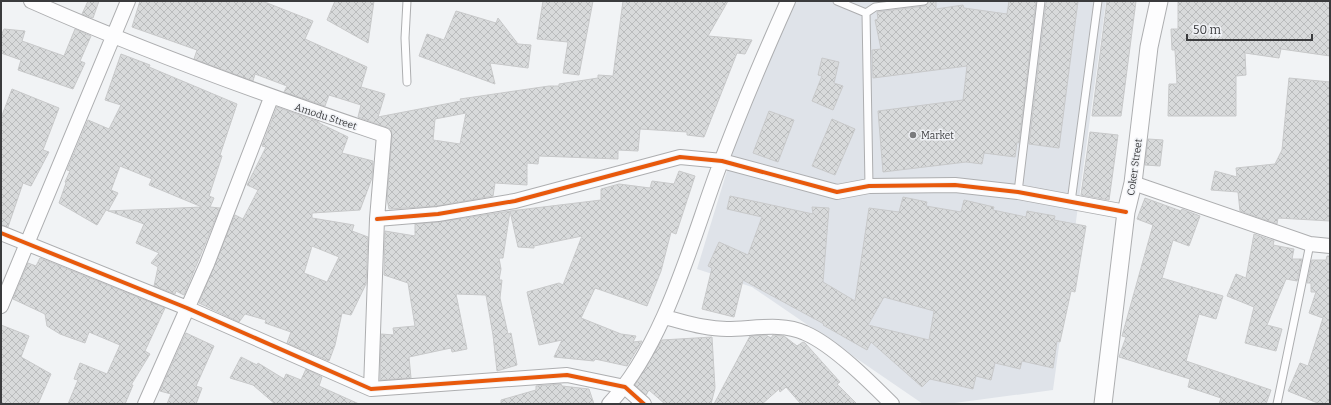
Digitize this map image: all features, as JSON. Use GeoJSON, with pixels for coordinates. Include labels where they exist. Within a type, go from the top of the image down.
{"type":"FeatureCollection","features":[{"type":"Feature","properties":{"kind":"street","name":"Amodu Street"},"geometry":{"type":"LineString","coordinates":[[31,1],[113,37],[271,98],[384,135],[377,218],[371,389]]}},
{"type":"Feature","properties":{"kind":"street"},"geometry":{"type":"LineString","coordinates":[[1,306],[128,1]]}},
{"type":"Feature","properties":{"kind":"street"},"geometry":{"type":"LineString","coordinates":[[609,404],[625,387],[664,317],[722,161],[788,1]]}},
{"type":"Feature","properties":{"kind":"street","name":"Coker Street"},"geometry":{"type":"LineString","coordinates":[[1104,398],[1126,212],[1133,183],[1149,47],[1158,1]]}},
{"type":"Feature","properties":{"kind":"street"},"geometry":{"type":"LineString","coordinates":[[144,404],[207,264],[271,98]]}},
{"type":"Feature","properties":{"kind":"street"},"geometry":{"type":"LineString","coordinates":[[377,218],[438,214],[515,201],[680,157],[722,161],[837,192],[869,186],[955,185],[1018,192],[1126,212]]}},
{"type":"Feature","properties":{"kind":"street"},"geometry":{"type":"LineString","coordinates":[[1133,183],[1310,244],[1330,246]]}},
{"type":"Feature","properties":{"kind":"street"},"geometry":{"type":"LineString","coordinates":[[1,233],[27,245],[187,308],[371,389],[567,375],[625,387],[644,404]]}},
{"type":"Feature","properties":{"kind":"street"},"geometry":{"type":"LineString","coordinates":[[664,317],[700,327],[726,329],[787,328],[805,332],[823,343],[849,364],[892,404]]}},
{"type":"Feature","properties":{"kind":"street"},"geometry":{"type":"LineString","coordinates":[[1092,404],[1104,398]]}},
{"type":"Feature","properties":{"kind":"lane"},"geometry":{"type":"LineString","coordinates":[[407,1],[405,38],[407,82]]}},
{"type":"Feature","properties":{"kind":"lane"},"geometry":{"type":"LineString","coordinates":[[837,1],[866,13]]}},
{"type":"Feature","properties":{"kind":"lane"},"geometry":{"type":"LineString","coordinates":[[866,13],[875,7],[924,1]]}},
{"type":"Feature","properties":{"kind":"lane"},"geometry":{"type":"LineString","coordinates":[[1018,192],[1041,1]]}},
{"type":"Feature","properties":{"kind":"lane"},"geometry":{"type":"LineString","coordinates":[[1071,202],[1098,1]]}},
{"type":"Feature","properties":{"kind":"lane"},"geometry":{"type":"LineString","coordinates":[[866,13],[869,186]]}},
{"type":"Feature","properties":{"kind":"lane"},"geometry":{"type":"LineString","coordinates":[[1277,404],[1310,244]]}},
{"type":"Feature","properties":{"kind":"shaded area","name":"Market"},"geometry":{"type":"Polygon","coordinates":[[[779,1],[1106,1],[1053,390],[947,404],[923,404],[752,287],[697,269],[779,1]]]}},
{"type":"Feature","properties":{"kind":"building"},"geometry":{"type":"Polygon","coordinates":[[[88,1],[99,1],[93,18],[82,14],[88,1]]]}},
{"type":"Feature","properties":{"kind":"building"},"geometry":{"type":"Polygon","coordinates":[[[140,1],[262,1],[313,21],[305,39],[367,67],[361,87],[385,94],[378,117],[461,101],[460,99],[549,86],[559,86],[559,84],[598,78],[598,75],[613,76],[623,1],[728,1],[708,36],[752,40],[745,54],[737,53],[704,137],[687,135],[687,132],[640,129],[638,151],[618,150],[618,159],[539,156],[538,164],[527,163],[527,185],[495,183],[493,196],[437,206],[389,209],[387,199],[392,136],[391,129],[358,117],[361,105],[329,95],[325,106],[284,92],[287,86],[255,74],[253,81],[194,59],[197,50],[132,27],[140,1]],[[466,113],[435,119],[433,140],[460,144],[466,113]]]}},
{"type":"Feature","properties":{"kind":"building"},"geometry":{"type":"Polygon","coordinates":[[[335,1],[374,1],[368,43],[327,20],[335,1]]]}},
{"type":"Feature","properties":{"kind":"building"},"geometry":{"type":"Polygon","coordinates":[[[543,1],[593,1],[579,75],[563,73],[568,42],[537,39],[543,1]]]}},
{"type":"Feature","properties":{"kind":"building"},"geometry":{"type":"Polygon","coordinates":[[[929,1],[936,1],[936,9],[963,5],[964,8],[1007,14],[1009,1],[1036,1],[1019,143],[1017,142],[1015,157],[984,153],[982,164],[966,162],[883,172],[878,111],[963,100],[967,66],[873,78],[872,50],[881,49],[875,20],[878,19],[877,12],[925,6],[929,1]]]}},
{"type":"Feature","properties":{"kind":"building"},"geometry":{"type":"Polygon","coordinates":[[[1048,1],[1078,1],[1059,148],[1029,144],[1046,3],[1048,1]]]}},
{"type":"Feature","properties":{"kind":"building"},"geometry":{"type":"Polygon","coordinates":[[[1107,1],[1136,1],[1121,116],[1092,116],[1107,1]]]}},
{"type":"Feature","properties":{"kind":"building"},"geometry":{"type":"Polygon","coordinates":[[[1178,1],[1330,1],[1330,56],[1281,49],[1279,58],[1245,53],[1246,75],[1236,76],[1236,116],[1168,116],[1169,84],[1177,84],[1175,50],[1172,50],[1171,29],[1178,29],[1178,1]]]}},
{"type":"Feature","properties":{"kind":"building"},"geometry":{"type":"Polygon","coordinates":[[[456,11],[496,23],[498,18],[518,44],[531,45],[528,68],[490,63],[495,84],[419,56],[427,34],[444,40],[456,11]]]}},
{"type":"Feature","properties":{"kind":"building"},"geometry":{"type":"Polygon","coordinates":[[[4,29],[25,31],[22,41],[64,56],[75,29],[91,36],[80,61],[85,63],[73,89],[18,70],[21,60],[1,53],[1,36],[4,29]]]}},
{"type":"Feature","properties":{"kind":"building"},"geometry":{"type":"Polygon","coordinates":[[[121,54],[150,65],[149,67],[237,104],[220,155],[222,156],[209,196],[214,198],[210,207],[220,208],[184,295],[176,291],[175,294],[154,286],[158,267],[151,263],[159,253],[136,243],[144,224],[109,211],[202,207],[149,185],[152,179],[120,166],[111,190],[118,193],[108,211],[106,210],[97,225],[59,203],[70,171],[67,170],[88,120],[109,129],[121,105],[105,100],[121,54]]]}},
{"type":"Feature","properties":{"kind":"building"},"geometry":{"type":"Polygon","coordinates":[[[822,58],[839,62],[834,83],[843,86],[833,110],[812,101],[822,76],[818,75],[822,58]]]}},
{"type":"Feature","properties":{"kind":"building"},"geometry":{"type":"Polygon","coordinates":[[[1289,78],[1330,82],[1330,221],[1278,218],[1277,224],[1240,211],[1238,192],[1211,190],[1215,171],[1237,177],[1236,168],[1275,164],[1282,150],[1289,78]]]}},
{"type":"Feature","properties":{"kind":"building"},"geometry":{"type":"Polygon","coordinates":[[[12,89],[59,108],[43,150],[49,152],[31,186],[23,183],[8,227],[1,225],[1,118],[12,89]]]}},
{"type":"Feature","properties":{"kind":"building"},"geometry":{"type":"Polygon","coordinates":[[[277,107],[319,122],[348,137],[342,153],[373,161],[372,178],[360,210],[312,213],[312,218],[354,225],[352,231],[368,237],[366,284],[351,315],[342,313],[335,345],[329,361],[287,343],[291,332],[265,323],[266,320],[245,314],[239,322],[199,303],[235,215],[243,219],[258,190],[247,185],[266,147],[262,146],[277,107]],[[312,246],[304,273],[327,282],[339,257],[312,246]]]}},
{"type":"Feature","properties":{"kind":"building"},"geometry":{"type":"Polygon","coordinates":[[[769,111],[794,120],[778,162],[753,153],[769,111]]]}},
{"type":"Feature","properties":{"kind":"building"},"geometry":{"type":"Polygon","coordinates":[[[832,119],[855,129],[835,175],[812,166],[832,119]]]}},
{"type":"Feature","properties":{"kind":"building"},"geometry":{"type":"Polygon","coordinates":[[[1090,132],[1118,135],[1109,200],[1081,195],[1090,132]]]}},
{"type":"Feature","properties":{"kind":"building"},"geometry":{"type":"Polygon","coordinates":[[[1148,139],[1163,140],[1160,166],[1145,165],[1148,139]]]}},
{"type":"Feature","properties":{"kind":"building"},"geometry":{"type":"Polygon","coordinates":[[[679,171],[695,176],[676,234],[671,232],[661,271],[647,306],[595,288],[581,318],[621,334],[636,336],[633,342],[642,341],[627,366],[595,359],[594,361],[554,357],[562,340],[539,345],[527,292],[559,283],[563,285],[582,236],[534,246],[534,248],[518,247],[510,211],[601,200],[601,189],[619,184],[650,188],[652,181],[674,184],[679,171]]]}},
{"type":"Feature","properties":{"kind":"building"},"geometry":{"type":"Polygon","coordinates":[[[730,196],[813,214],[812,207],[829,208],[823,282],[855,301],[869,208],[899,212],[903,197],[927,202],[926,206],[961,212],[964,200],[994,207],[993,210],[1026,217],[1027,211],[1055,216],[1054,220],[1086,226],[1075,292],[1071,291],[1060,342],[1057,341],[1053,368],[1022,361],[1020,369],[995,363],[991,380],[976,376],[973,389],[930,379],[922,387],[871,342],[867,350],[823,325],[824,324],[743,280],[734,317],[702,309],[712,268],[708,266],[719,242],[748,255],[762,217],[727,209],[730,196]],[[884,297],[868,325],[929,340],[934,311],[884,297]]]}},
{"type":"Feature","properties":{"kind":"building"},"geometry":{"type":"Polygon","coordinates":[[[1145,198],[1200,216],[1189,246],[1173,240],[1162,278],[1223,296],[1216,319],[1199,314],[1186,361],[1271,390],[1266,404],[1219,404],[1221,398],[1188,387],[1190,379],[1119,357],[1126,337],[1122,336],[1153,225],[1137,219],[1145,198]]]}},
{"type":"Feature","properties":{"kind":"building"},"geometry":{"type":"Polygon","coordinates":[[[510,211],[503,258],[499,258],[501,269],[499,280],[502,280],[500,298],[508,334],[511,333],[517,365],[497,371],[486,295],[456,294],[467,349],[452,352],[451,348],[409,357],[411,378],[380,380],[381,334],[394,335],[393,328],[415,326],[408,283],[384,275],[385,231],[415,236],[415,224],[439,222],[510,211]]]}},
{"type":"Feature","properties":{"kind":"building"},"geometry":{"type":"Polygon","coordinates":[[[1254,234],[1274,241],[1273,245],[1294,249],[1292,259],[1302,259],[1297,281],[1286,279],[1267,325],[1282,329],[1276,351],[1245,343],[1254,307],[1227,296],[1236,274],[1246,278],[1254,234]]]}},
{"type":"Feature","properties":{"kind":"building"},"geometry":{"type":"Polygon","coordinates":[[[1327,256],[1330,256],[1330,404],[1320,404],[1288,391],[1300,363],[1308,366],[1323,318],[1309,313],[1316,292],[1311,292],[1311,283],[1307,283],[1312,260],[1326,260],[1327,256]]]}},
{"type":"Feature","properties":{"kind":"building"},"geometry":{"type":"Polygon","coordinates":[[[40,258],[165,308],[145,351],[150,354],[131,385],[133,385],[125,404],[68,404],[78,380],[74,379],[80,363],[107,374],[120,345],[89,332],[85,343],[60,334],[47,326],[45,314],[13,299],[28,263],[36,266],[40,258]]]}},
{"type":"Feature","properties":{"kind":"building"},"geometry":{"type":"Polygon","coordinates":[[[1,325],[29,336],[21,357],[51,374],[38,404],[1,404],[1,325]]]}},
{"type":"Feature","properties":{"kind":"building"},"geometry":{"type":"Polygon","coordinates":[[[186,333],[214,346],[196,386],[202,388],[196,404],[167,404],[171,394],[160,391],[186,333]]]}},
{"type":"Feature","properties":{"kind":"building"},"geometry":{"type":"Polygon","coordinates":[[[766,335],[771,338],[773,335],[784,336],[797,346],[803,342],[805,343],[840,382],[837,384],[857,404],[801,404],[786,387],[780,392],[779,389],[762,404],[714,404],[750,336],[766,335]]]}},
{"type":"Feature","properties":{"kind":"building"},"geometry":{"type":"Polygon","coordinates":[[[712,337],[715,388],[711,404],[665,404],[649,390],[646,395],[635,385],[662,340],[712,337]]]}},
{"type":"Feature","properties":{"kind":"building"},"geometry":{"type":"Polygon","coordinates":[[[241,357],[257,365],[258,363],[284,379],[286,374],[301,380],[306,369],[322,377],[319,386],[359,404],[275,404],[253,385],[230,378],[241,357]]]}},
{"type":"Feature","properties":{"kind":"building"},"geometry":{"type":"Polygon","coordinates":[[[561,384],[562,386],[589,389],[594,404],[501,404],[501,400],[536,390],[536,386],[561,384]]]}},
{"type":"Feature","properties":{"kind":"cycle path"},"geometry":{"type":"LineString","coordinates":[[377,219],[438,214],[515,201],[680,157],[722,161],[837,192],[869,186],[955,185],[1018,192],[1126,212]]}},
{"type":"Feature","properties":{"kind":"cycle path"},"geometry":{"type":"LineString","coordinates":[[1,233],[187,308],[371,389],[567,375],[625,387],[644,404]]}},
{"type":"Feature","properties":{"kind":"place","name":"Market"},"geometry":{"type":"Point","coordinates":[913,135]}}]}
